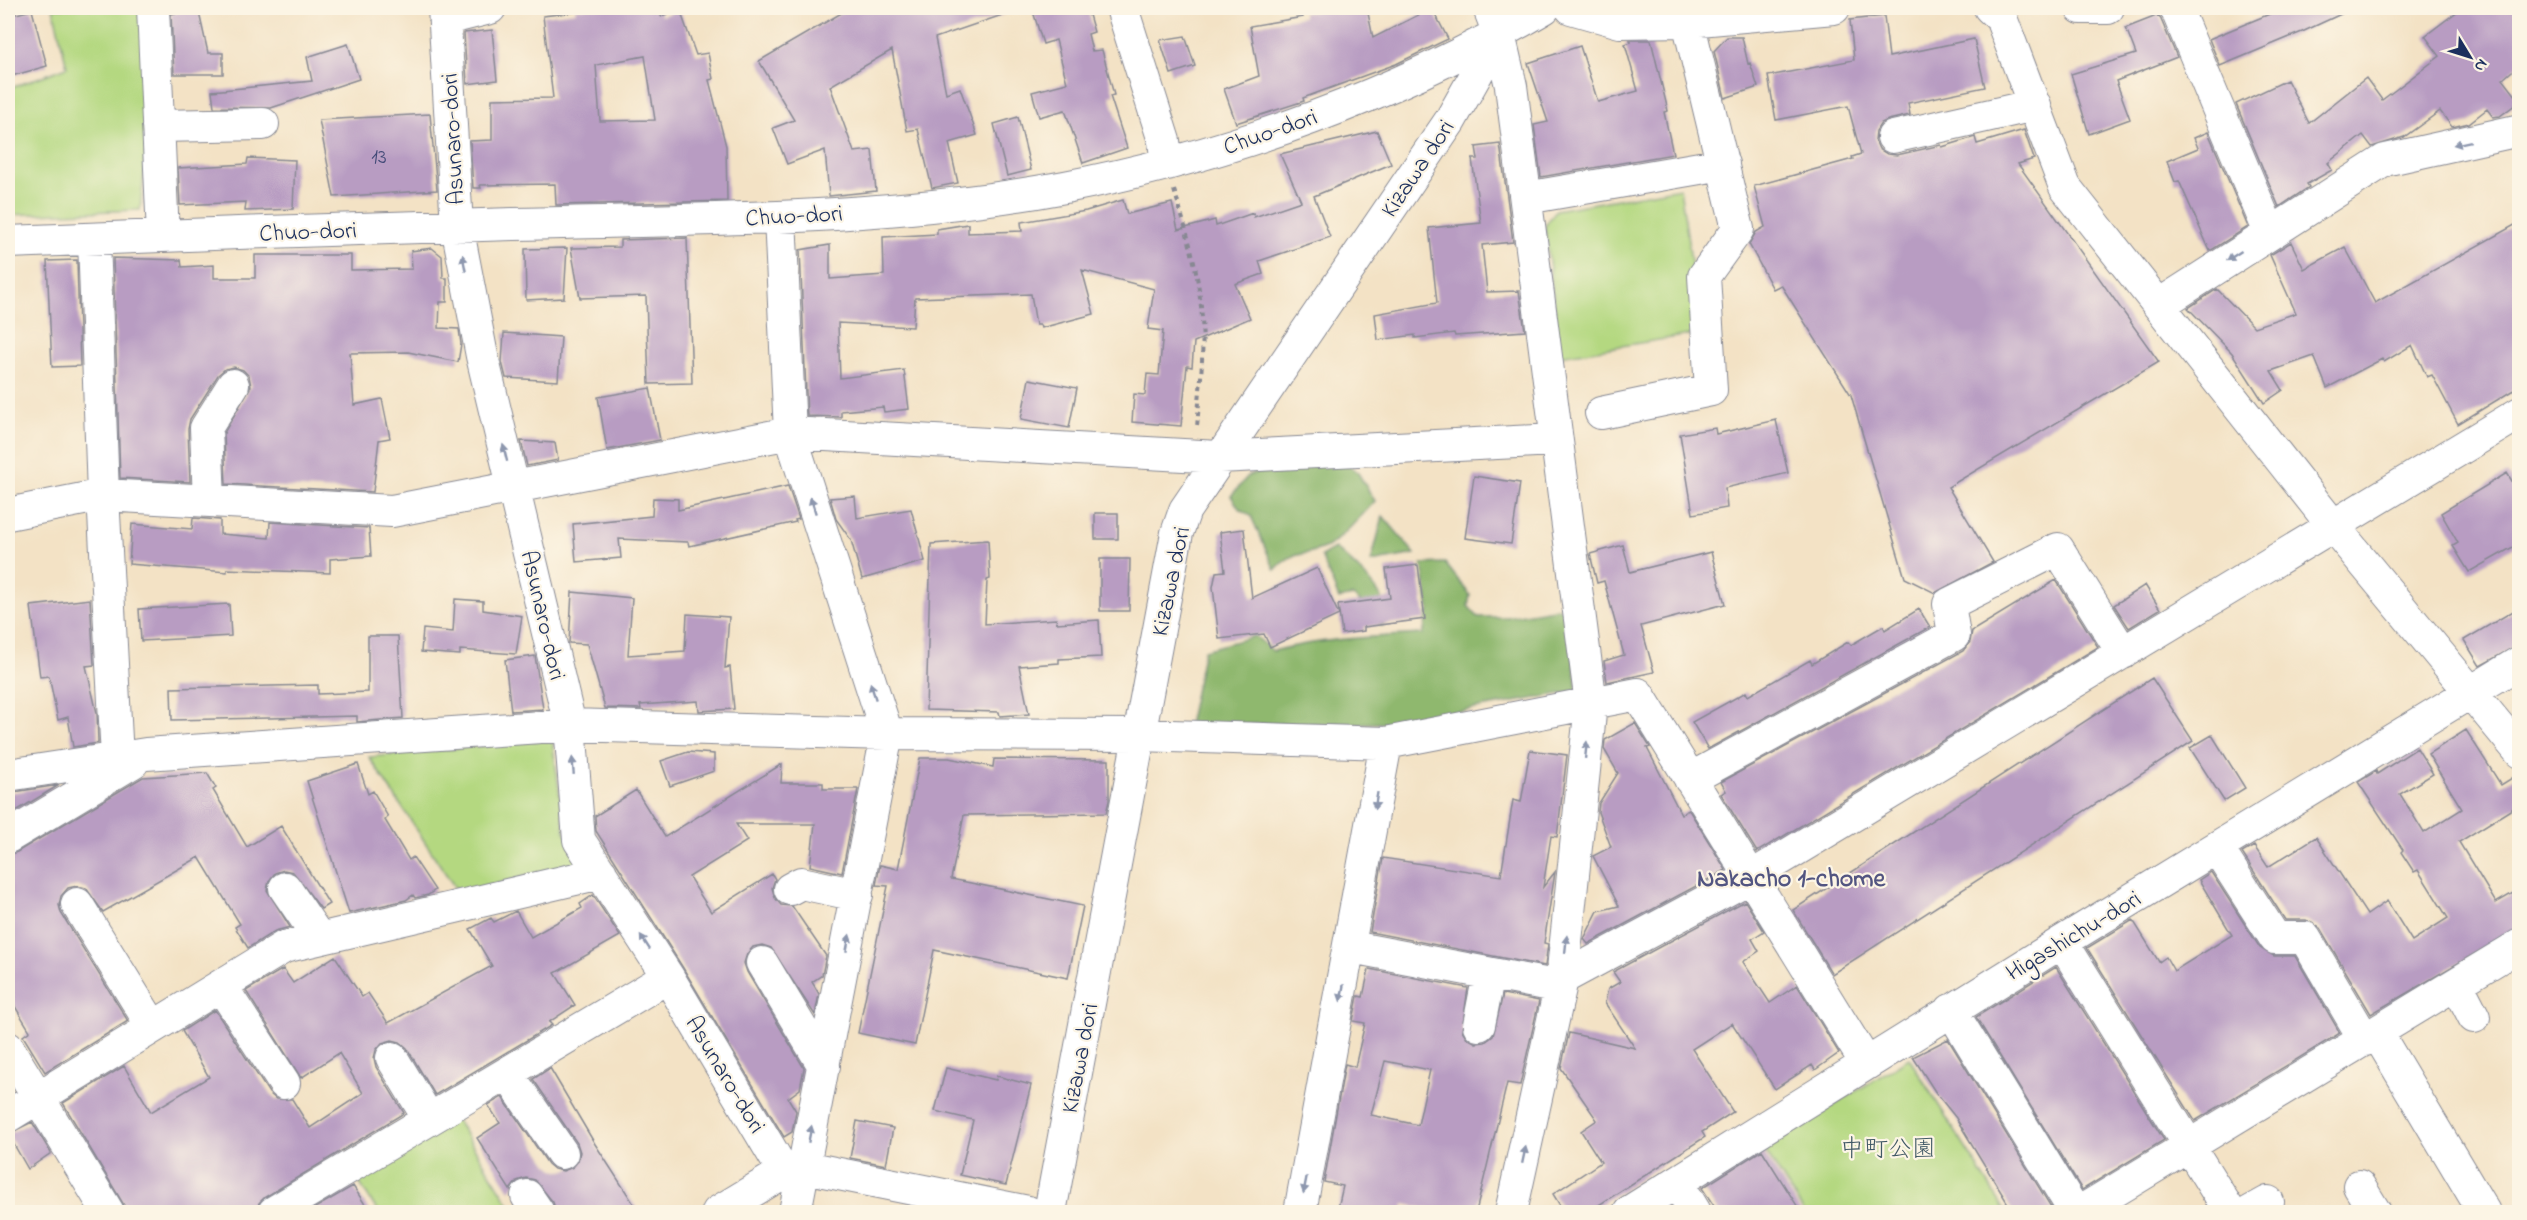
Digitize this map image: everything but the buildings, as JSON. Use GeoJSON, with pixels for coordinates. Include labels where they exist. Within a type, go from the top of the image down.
{"type":"FeatureCollection","features":[{"type":"Feature","properties":{"kind":"street"},"geometry":{"type":"LineString","coordinates":[[153,8],[163,236]]}},
{"type":"Feature","properties":{"kind":"street"},"geometry":{"type":"LineString","coordinates":[[445,14],[490,8]]}},
{"type":"Feature","properties":{"kind":"street"},"geometry":{"type":"LineString","coordinates":[[1122,8],[1164,141],[1167,164]]}},
{"type":"Feature","properties":{"kind":"street","name":"Chuo-dori"},"geometry":{"type":"LineString","coordinates":[[8,242],[780,217],[987,199],[1064,187],[1167,164],[1233,145],[1357,100],[1494,21],[1544,8]]}},
{"type":"Feature","properties":{"kind":"street"},"geometry":{"type":"LineString","coordinates":[[1571,8],[1620,22],[1688,21],[1834,8]]}},
{"type":"Feature","properties":{"kind":"street"},"geometry":{"type":"LineString","coordinates":[[1990,8],[2001,18],[2065,187],[2334,527],[2520,752]]}},
{"type":"Feature","properties":{"kind":"street"},"geometry":{"type":"LineString","coordinates":[[2081,8],[2108,8]]}},
{"type":"Feature","properties":{"kind":"street"},"geometry":{"type":"LineString","coordinates":[[2176,8],[2270,233]]}},
{"type":"Feature","properties":{"kind":"street","name":"Asunaro-dori"},"geometry":{"type":"LineString","coordinates":[[445,14],[457,226],[482,356],[570,725],[579,840],[794,1169]]}},
{"type":"Feature","properties":{"kind":"street"},"geometry":{"type":"LineString","coordinates":[[1494,21],[1511,86],[1555,440],[1591,704],[1562,979],[1511,1212]]}},
{"type":"Feature","properties":{"kind":"street","name":"Kizawa dori"},"geometry":{"type":"LineString","coordinates":[[1050,1212],[1177,533],[1185,510],[1208,456],[1450,121],[1494,21]]}},
{"type":"Feature","properties":{"kind":"street"},"geometry":{"type":"LineString","coordinates":[[1601,413],[1711,390],[1704,276],[1738,229],[1688,21]]}},
{"type":"Feature","properties":{"kind":"street"},"geometry":{"type":"LineString","coordinates":[[1893,137],[2035,105]]}},
{"type":"Feature","properties":{"kind":"street"},"geometry":{"type":"LineString","coordinates":[[158,126],[263,124]]}},
{"type":"Feature","properties":{"kind":"street"},"geometry":{"type":"LineString","coordinates":[[2158,305],[2385,160],[2520,130]]}},
{"type":"Feature","properties":{"kind":"street"},"geometry":{"type":"LineString","coordinates":[[1526,198],[1723,164]]}},
{"type":"Feature","properties":{"kind":"street"},"geometry":{"type":"LineString","coordinates":[[780,217],[790,433],[887,734],[824,1066],[794,1169],[795,1212]]}},
{"type":"Feature","properties":{"kind":"street"},"geometry":{"type":"LineString","coordinates":[[94,239],[104,495],[131,756]]}},
{"type":"Feature","properties":{"kind":"street"},"geometry":{"type":"LineString","coordinates":[[209,501],[206,428],[233,385]]}},
{"type":"Feature","properties":{"kind":"street"},"geometry":{"type":"LineString","coordinates":[[1351,947],[1550,986],[1751,877],[2520,413]]}},
{"type":"Feature","properties":{"kind":"street"},"geometry":{"type":"LineString","coordinates":[[8,514],[104,495],[392,512],[790,433],[1208,456],[1555,440]]}},
{"type":"Feature","properties":{"kind":"street"},"geometry":{"type":"LineString","coordinates":[[1690,779],[1954,635],[1949,604],[2058,549],[2123,653]]}},
{"type":"Feature","properties":{"kind":"street","name":"Higashichu-dori"},"geometry":{"type":"LineString","coordinates":[[1629,1212],[1951,1010],[2520,662]]}},
{"type":"Feature","properties":{"kind":"street"},"geometry":{"type":"LineString","coordinates":[[8,775],[131,756],[570,725],[887,734],[1140,735],[1386,743],[1638,694],[1866,1063]]}},
{"type":"Feature","properties":{"kind":"street"},"geometry":{"type":"LineString","coordinates":[[1300,1212],[1351,947],[1386,743]]}},
{"type":"Feature","properties":{"kind":"street"},"geometry":{"type":"LineString","coordinates":[[8,837],[131,756]]}},
{"type":"Feature","properties":{"kind":"street"},"geometry":{"type":"LineString","coordinates":[[2217,848],[2275,938],[2304,938],[2484,1212]]}},
{"type":"Feature","properties":{"kind":"street"},"geometry":{"type":"LineString","coordinates":[[8,1116],[284,946],[601,873]]}},
{"type":"Feature","properties":{"kind":"street"},"geometry":{"type":"LineString","coordinates":[[790,889],[801,883],[857,895]]}},
{"type":"Feature","properties":{"kind":"street"},"geometry":{"type":"LineString","coordinates":[[285,888],[319,938]]}},
{"type":"Feature","properties":{"kind":"street"},"geometry":{"type":"LineString","coordinates":[[77,904],[153,1027]]}},
{"type":"Feature","properties":{"kind":"street"},"geometry":{"type":"LineString","coordinates":[[2062,942],[2230,1212]]}},
{"type":"Feature","properties":{"kind":"street"},"geometry":{"type":"LineString","coordinates":[[1951,1010],[2090,1210],[2520,945]]}},
{"type":"Feature","properties":{"kind":"street"},"geometry":{"type":"LineString","coordinates":[[762,963],[824,1066]]}},
{"type":"Feature","properties":{"kind":"street"},"geometry":{"type":"LineString","coordinates":[[1479,1025],[1489,974]]}},
{"type":"Feature","properties":{"kind":"street"},"geometry":{"type":"LineString","coordinates":[[274,1212],[668,977]]}},
{"type":"Feature","properties":{"kind":"street"},"geometry":{"type":"LineString","coordinates":[[2457,984],[2475,1017]]}},
{"type":"Feature","properties":{"kind":"street"},"geometry":{"type":"LineString","coordinates":[[221,986],[284,1083]]}},
{"type":"Feature","properties":{"kind":"street"},"geometry":{"type":"LineString","coordinates":[[8,1048],[108,1212]]}},
{"type":"Feature","properties":{"kind":"street"},"geometry":{"type":"LineString","coordinates":[[392,1058],[429,1119]]}},
{"type":"Feature","properties":{"kind":"street"},"geometry":{"type":"LineString","coordinates":[[507,1073],[562,1153]]}},
{"type":"Feature","properties":{"kind":"street"},"geometry":{"type":"LineString","coordinates":[[718,1212],[794,1169],[1028,1212]]}},
{"type":"Feature","properties":{"kind":"street"},"geometry":{"type":"LineString","coordinates":[[1677,1182],[1695,1212]]}},
{"type":"Feature","properties":{"kind":"street"},"geometry":{"type":"LineString","coordinates":[[2359,1186],[2375,1212]]}},
{"type":"Feature","properties":{"kind":"path"},"geometry":{"type":"LineString","coordinates":[[1167,164],[1192,253],[1201,300],[1208,456]]}},
{"type":"Feature","properties":{"kind":"green space"},"geometry":{"type":"Polygon","coordinates":[[[53,8],[143,8],[149,128],[140,210],[8,215],[8,89],[67,67],[53,8]]]}},
{"type":"Feature","properties":{"kind":"green space"},"geometry":{"type":"Polygon","coordinates":[[[1680,188],[1702,333],[1560,356],[1545,226],[1556,210],[1680,188]]]}},
{"type":"Feature","properties":{"kind":"green space"},"geometry":{"type":"Polygon","coordinates":[[[1342,460],[1358,473],[1375,501],[1351,527],[1330,545],[1287,559],[1275,570],[1251,516],[1239,508],[1231,496],[1249,475],[1267,470],[1342,460]]]}},
{"type":"Feature","properties":{"kind":"green space"},"geometry":{"type":"Polygon","coordinates":[[[1383,516],[1415,554],[1371,562],[1383,516]]]}},
{"type":"Feature","properties":{"kind":"green space"},"geometry":{"type":"Polygon","coordinates":[[[1335,548],[1360,571],[1381,596],[1391,617],[1382,626],[1368,621],[1363,604],[1353,596],[1339,599],[1321,556],[1335,548]]]}},
{"type":"Feature","properties":{"kind":"green space"},"geometry":{"type":"Polygon","coordinates":[[[1445,563],[1470,595],[1468,606],[1478,617],[1507,617],[1559,608],[1569,616],[1577,691],[1394,723],[1188,725],[1204,650],[1255,636],[1273,651],[1329,641],[1423,634],[1429,609],[1422,564],[1445,563]]]}},
{"type":"Feature","properties":{"kind":"green space"},"geometry":{"type":"Polygon","coordinates":[[[552,739],[565,832],[583,861],[459,894],[369,757],[552,739]]]}},
{"type":"Feature","properties":{"kind":"green space","name":"中町公園"},"geometry":{"type":"Polygon","coordinates":[[[1909,1058],[2006,1212],[1804,1212],[1764,1149],[1909,1058]]]}},
{"type":"Feature","properties":{"kind":"green space"},"geometry":{"type":"Polygon","coordinates":[[[453,1114],[510,1205],[498,1212],[378,1212],[355,1176],[453,1114]]]}},
{"type":"Feature","properties":{"kind":"district","name":"Nakacho 1-chome"},"geometry":{"type":"Point","coordinates":[1791,877]}}]}
